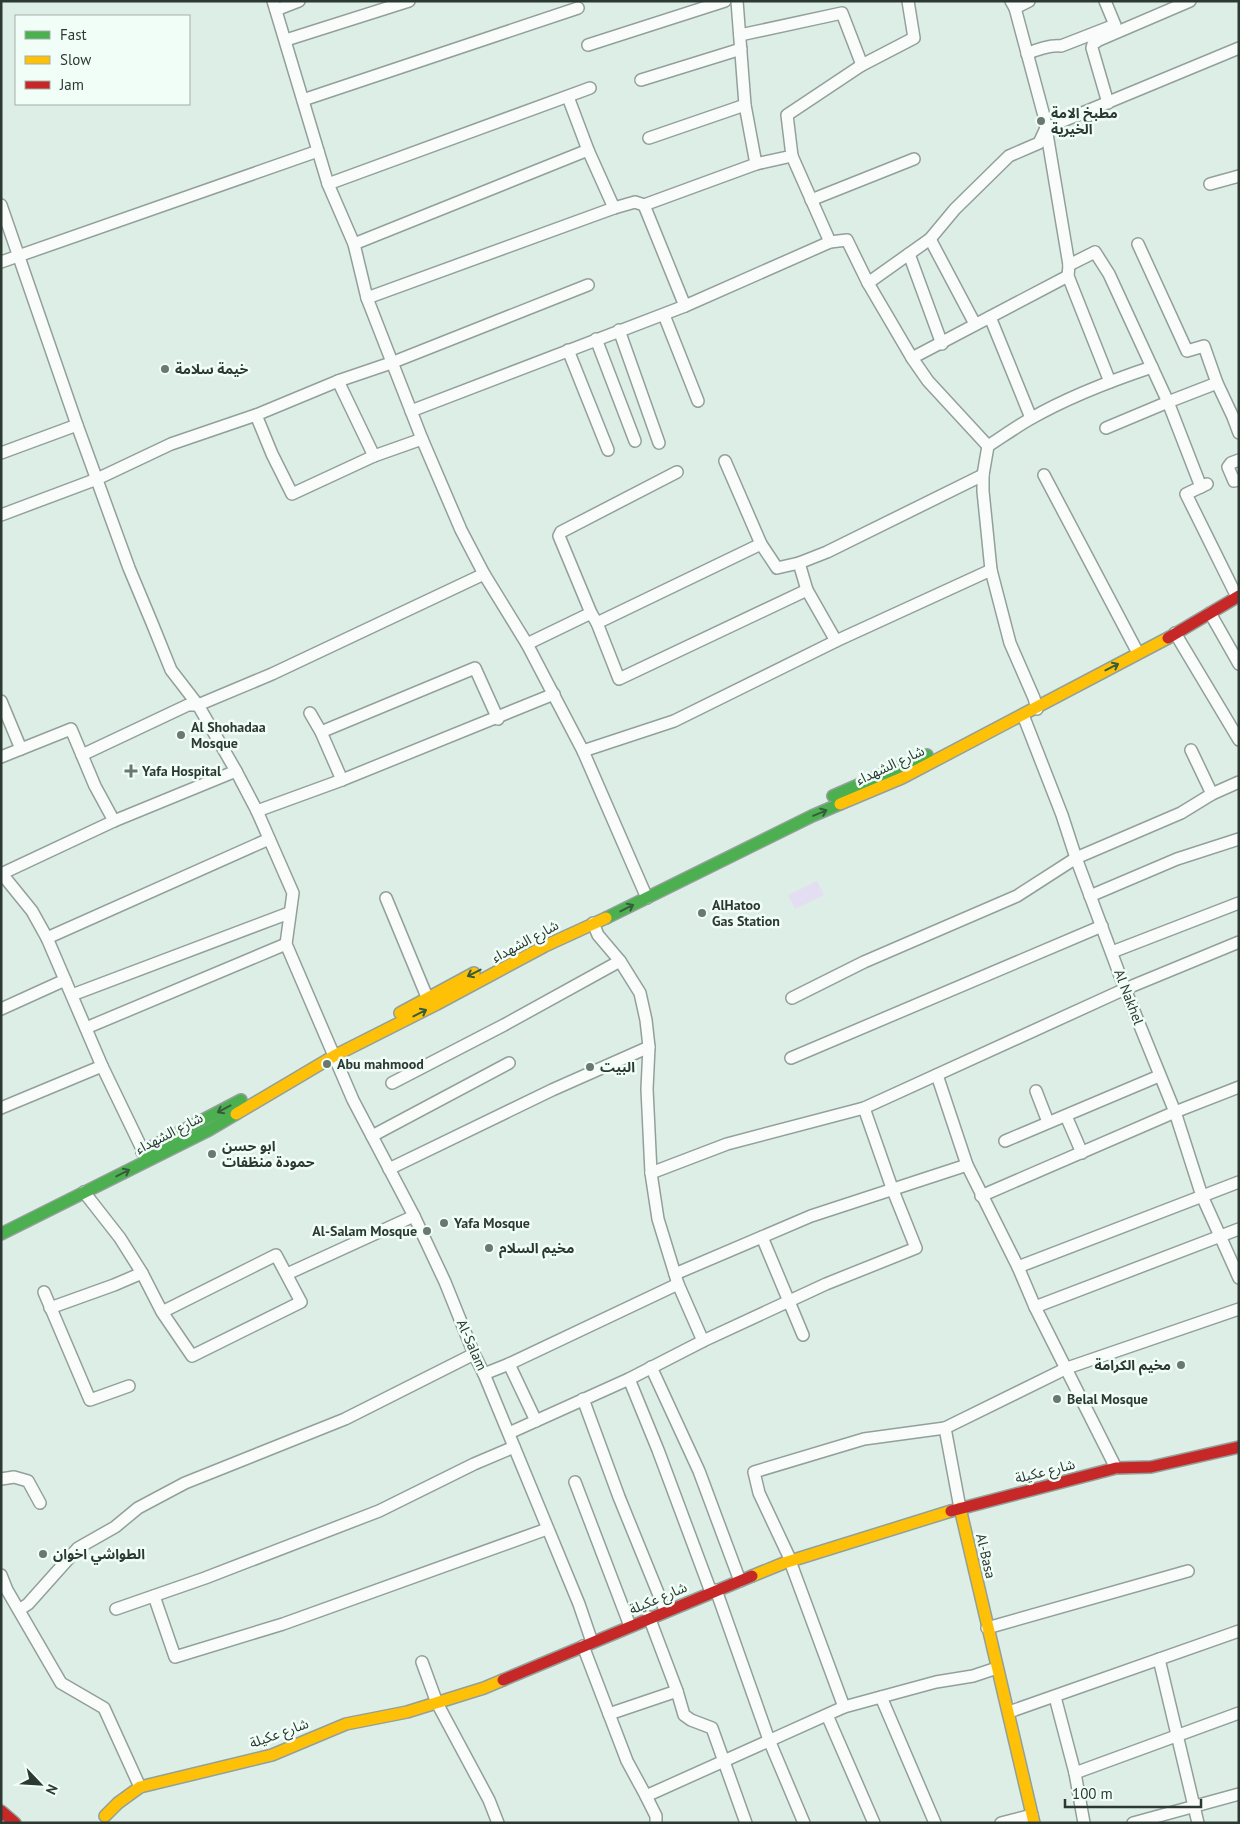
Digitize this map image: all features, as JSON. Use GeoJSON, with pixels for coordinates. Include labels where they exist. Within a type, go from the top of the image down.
{"type":"FeatureCollection","features":[{"type":"Feature","properties":{"kind":"main road","name":"شارع الشهداء"},"geometry":{"type":"LineString","coordinates":[[1,1224],[332,1054],[437,1004],[809,807],[925,756],[1035,703],[1060,696],[1069,689],[1175,633],[1238,596]]}},
{"type":"Feature","properties":{"kind":"main road","name":"شارع الشهداء"},"geometry":{"type":"LineString","coordinates":[[1,1234],[209,1130],[427,997],[812,816],[902,778],[1023,715],[1035,703]]}},
{"type":"Feature","properties":{"kind":"main road","name":"شارع عكيلة"},"geometry":{"type":"LineString","coordinates":[[102,1821],[118,1803],[140,1787],[272,1754],[346,1724],[407,1712],[484,1688],[665,1610],[790,1561],[960,1508],[1116,1468],[1151,1467],[1239,1446]]}},
{"type":"Feature","properties":{"kind":"main road","name":"Al-Basa"},"geometry":{"type":"LineString","coordinates":[[960,1508],[1033,1819]]}},
{"type":"Feature","properties":{"kind":"main road"},"geometry":{"type":"LineString","coordinates":[[1,1811],[15,1823]]}},
{"type":"Feature","properties":{"kind":"street"},"geometry":{"type":"LineString","coordinates":[[299,1],[275,5],[328,184],[354,244],[367,298],[391,363],[458,524],[484,574],[527,644],[554,694],[583,751],[646,893]]}},
{"type":"Feature","properties":{"kind":"street"},"geometry":{"type":"LineString","coordinates":[[286,40],[409,1]]}},
{"type":"Feature","properties":{"kind":"street"},"geometry":{"type":"LineString","coordinates":[[588,45],[725,1]]}},
{"type":"Feature","properties":{"kind":"street"},"geometry":{"type":"LineString","coordinates":[[737,1],[744,105],[756,164]]}},
{"type":"Feature","properties":{"kind":"street"},"geometry":{"type":"LineString","coordinates":[[838,1],[862,65]]}},
{"type":"Feature","properties":{"kind":"street"},"geometry":{"type":"LineString","coordinates":[[830,242],[792,156],[787,115],[862,65],[914,38],[908,1]]}},
{"type":"Feature","properties":{"kind":"street"},"geometry":{"type":"LineString","coordinates":[[1029,1],[1013,5],[1046,128],[1068,270],[1110,382]]}},
{"type":"Feature","properties":{"kind":"street"},"geometry":{"type":"LineString","coordinates":[[1027,54],[1037,49],[1061,46],[1115,26],[1106,1]]}},
{"type":"Feature","properties":{"kind":"street"},"geometry":{"type":"LineString","coordinates":[[1108,104],[1092,48],[1093,44],[1190,1]]}},
{"type":"Feature","properties":{"kind":"street"},"geometry":{"type":"LineString","coordinates":[[302,100],[578,8]]}},
{"type":"Feature","properties":{"kind":"street"},"geometry":{"type":"LineString","coordinates":[[740,35],[842,13]]}},
{"type":"Feature","properties":{"kind":"street"},"geometry":{"type":"LineString","coordinates":[[868,283],[930,239],[955,209],[1009,156],[1039,143],[1046,128],[1108,104],[1239,48]]}},
{"type":"Feature","properties":{"kind":"street"},"geometry":{"type":"LineString","coordinates":[[641,80],[741,49]]}},
{"type":"Feature","properties":{"kind":"street"},"geometry":{"type":"LineString","coordinates":[[328,184],[568,98],[590,88]]}},
{"type":"Feature","properties":{"kind":"street"},"geometry":{"type":"LineString","coordinates":[[568,98],[588,150],[614,208]]}},
{"type":"Feature","properties":{"kind":"street"},"geometry":{"type":"LineString","coordinates":[[649,138],[744,105]]}},
{"type":"Feature","properties":{"kind":"street"},"geometry":{"type":"LineString","coordinates":[[354,244],[588,150]]}},
{"type":"Feature","properties":{"kind":"street"},"geometry":{"type":"LineString","coordinates":[[1,262],[318,151]]}},
{"type":"Feature","properties":{"kind":"street"},"geometry":{"type":"LineString","coordinates":[[367,298],[614,208],[635,202],[644,205],[756,164],[792,156]]}},
{"type":"Feature","properties":{"kind":"street"},"geometry":{"type":"LineString","coordinates":[[811,200],[914,159]]}},
{"type":"Feature","properties":{"kind":"street"},"geometry":{"type":"LineString","coordinates":[[1210,184],[1239,176]]}},
{"type":"Feature","properties":{"kind":"street"},"geometry":{"type":"LineString","coordinates":[[1,205],[129,568],[171,670],[198,705],[236,771],[257,811],[294,893],[289,913],[286,944],[86,1028]]}},
{"type":"Feature","properties":{"kind":"street"},"geometry":{"type":"LineString","coordinates":[[644,205],[685,306]]}},
{"type":"Feature","properties":{"kind":"street"},"geometry":{"type":"LineString","coordinates":[[930,239],[975,324]]}},
{"type":"Feature","properties":{"kind":"street"},"geometry":{"type":"LineString","coordinates":[[412,411],[619,330],[664,315],[830,242],[847,240],[868,283],[928,382],[988,446]]}},
{"type":"Feature","properties":{"kind":"street"},"geometry":{"type":"LineString","coordinates":[[1138,244],[1187,351],[1204,346],[1217,383],[1239,433]]}},
{"type":"Feature","properties":{"kind":"street"},"geometry":{"type":"LineString","coordinates":[[912,358],[942,344],[990,317],[1095,252],[1109,274],[1204,485],[1186,494],[1238,596]]}},
{"type":"Feature","properties":{"kind":"street"},"geometry":{"type":"LineString","coordinates":[[909,254],[942,344]]}},
{"type":"Feature","properties":{"kind":"street"},"geometry":{"type":"LineString","coordinates":[[1,514],[97,479],[171,444],[256,415],[338,381],[391,363],[588,285]]}},
{"type":"Feature","properties":{"kind":"street"},"geometry":{"type":"LineString","coordinates":[[664,315],[698,401]]}},
{"type":"Feature","properties":{"kind":"street"},"geometry":{"type":"LineString","coordinates":[[990,317],[1031,418]]}},
{"type":"Feature","properties":{"kind":"street"},"geometry":{"type":"LineString","coordinates":[[619,330],[659,443]]}},
{"type":"Feature","properties":{"kind":"street"},"geometry":{"type":"LineString","coordinates":[[596,339],[635,440]]}},
{"type":"Feature","properties":{"kind":"street"},"geometry":{"type":"LineString","coordinates":[[568,350],[608,450]]}},
{"type":"Feature","properties":{"kind":"street"},"geometry":{"type":"LineString","coordinates":[[1035,703],[1010,643],[991,570],[983,491],[983,475],[988,446],[1031,418],[1110,382],[1152,367]]}},
{"type":"Feature","properties":{"kind":"street"},"geometry":{"type":"LineString","coordinates":[[338,381],[374,456]]}},
{"type":"Feature","properties":{"kind":"street"},"geometry":{"type":"LineString","coordinates":[[1106,428],[1217,383]]}},
{"type":"Feature","properties":{"kind":"street"},"geometry":{"type":"LineString","coordinates":[[256,415],[272,454],[292,494],[374,456],[422,439]]}},
{"type":"Feature","properties":{"kind":"street"},"geometry":{"type":"LineString","coordinates":[[1,453],[77,425]]}},
{"type":"Feature","properties":{"kind":"street"},"geometry":{"type":"LineString","coordinates":[[1239,460],[1231,463],[1228,467],[1234,481],[1239,480]]}},
{"type":"Feature","properties":{"kind":"street"},"geometry":{"type":"LineString","coordinates":[[725,461],[761,544],[776,568],[799,563],[827,552],[983,475]]}},
{"type":"Feature","properties":{"kind":"street"},"geometry":{"type":"LineString","coordinates":[[677,472],[561,532],[559,536],[619,679],[807,590]]}},
{"type":"Feature","properties":{"kind":"street"},"geometry":{"type":"LineString","coordinates":[[1044,475],[1138,653]]}},
{"type":"Feature","properties":{"kind":"street"},"geometry":{"type":"LineString","coordinates":[[527,644],[594,618],[761,544]]}},
{"type":"Feature","properties":{"kind":"street"},"geometry":{"type":"LineString","coordinates":[[799,563],[807,590],[836,641]]}},
{"type":"Feature","properties":{"kind":"street"},"geometry":{"type":"LineString","coordinates":[[583,751],[674,721],[836,641],[991,570]]}},
{"type":"Feature","properties":{"kind":"street"},"geometry":{"type":"LineString","coordinates":[[82,755],[188,705],[198,705],[272,674],[484,574]]}},
{"type":"Feature","properties":{"kind":"street"},"geometry":{"type":"LineString","coordinates":[[1210,613],[1239,664]]}},
{"type":"Feature","properties":{"kind":"street"},"geometry":{"type":"LineString","coordinates":[[1175,633],[1239,740]]}},
{"type":"Feature","properties":{"kind":"street"},"geometry":{"type":"LineString","coordinates":[[321,732],[475,668],[498,718]]}},
{"type":"Feature","properties":{"kind":"street"},"geometry":{"type":"LineString","coordinates":[[257,811],[342,780],[554,694]]}},
{"type":"Feature","properties":{"kind":"street"},"geometry":{"type":"LineString","coordinates":[[1,700],[4,714],[21,749]]}},
{"type":"Feature","properties":{"kind":"street"},"geometry":{"type":"LineString","coordinates":[[310,713],[321,732],[342,780]]}},
{"type":"Feature","properties":{"kind":"street","name":"Al Nakhel"},"geometry":{"type":"LineString","coordinates":[[1023,715],[1062,814],[1076,858],[1125,989],[1175,1112],[1202,1196],[1239,1278]]}},
{"type":"Feature","properties":{"kind":"street"},"geometry":{"type":"LineString","coordinates":[[1,757],[71,729],[95,786],[114,821]]}},
{"type":"Feature","properties":{"kind":"street"},"geometry":{"type":"LineString","coordinates":[[1191,750],[1212,794]]}},
{"type":"Feature","properties":{"kind":"street"},"geometry":{"type":"LineString","coordinates":[[143,1151],[102,1066],[48,938],[32,911],[1,874],[114,821],[236,771]]}},
{"type":"Feature","properties":{"kind":"street"},"geometry":{"type":"LineString","coordinates":[[792,998],[864,962],[1017,896],[1076,858],[1181,813],[1212,794],[1239,782]]}},
{"type":"Feature","properties":{"kind":"street"},"geometry":{"type":"LineString","coordinates":[[48,938],[269,839]]}},
{"type":"Feature","properties":{"kind":"street"},"geometry":{"type":"LineString","coordinates":[[1090,896],[1177,859],[1239,839]]}},
{"type":"Feature","properties":{"kind":"street"},"geometry":{"type":"LineString","coordinates":[[386,898],[427,997]]}},
{"type":"Feature","properties":{"kind":"street"},"geometry":{"type":"LineString","coordinates":[[1112,952],[1239,903]]}},
{"type":"Feature","properties":{"kind":"street"},"geometry":{"type":"LineString","coordinates":[[72,995],[289,913]]}},
{"type":"Feature","properties":{"kind":"street"},"geometry":{"type":"LineString","coordinates":[[593,923],[598,935],[620,961],[640,993],[649,1047],[647,1089],[651,1173],[658,1219],[677,1279],[703,1342]]}},
{"type":"Feature","properties":{"kind":"street"},"geometry":{"type":"LineString","coordinates":[[791,1058],[1102,926]]}},
{"type":"Feature","properties":{"kind":"street"},"geometry":{"type":"LineString","coordinates":[[651,1173],[726,1144],[864,1108],[1125,989],[1239,942]]}},
{"type":"Feature","properties":{"kind":"street","name":"Al-Salam"},"geometry":{"type":"LineString","coordinates":[[286,944],[353,1100],[414,1216],[445,1282],[474,1354],[509,1432],[579,1604],[587,1644],[609,1714],[627,1761],[656,1816],[656,1823]]}},
{"type":"Feature","properties":{"kind":"street"},"geometry":{"type":"LineString","coordinates":[[392,1083],[504,1025],[620,961]]}},
{"type":"Feature","properties":{"kind":"street"},"geometry":{"type":"LineString","coordinates":[[1,1009],[65,980]]}},
{"type":"Feature","properties":{"kind":"street"},"geometry":{"type":"LineString","coordinates":[[389,1169],[552,1090],[649,1047]]}},
{"type":"Feature","properties":{"kind":"street"},"geometry":{"type":"LineString","coordinates":[[372,1136],[509,1063]]}},
{"type":"Feature","properties":{"kind":"street"},"geometry":{"type":"LineString","coordinates":[[1,1108],[102,1066]]}},
{"type":"Feature","properties":{"kind":"street"},"geometry":{"type":"LineString","coordinates":[[937,1075],[967,1165],[981,1196],[1018,1267],[1035,1307],[1116,1468]]}},
{"type":"Feature","properties":{"kind":"street"},"geometry":{"type":"LineString","coordinates":[[1005,1141],[1160,1076]]}},
{"type":"Feature","properties":{"kind":"street"},"geometry":{"type":"LineString","coordinates":[[981,1196],[1175,1112],[1239,1088]]}},
{"type":"Feature","properties":{"kind":"street"},"geometry":{"type":"LineString","coordinates":[[1036,1091],[1048,1122]]}},
{"type":"Feature","properties":{"kind":"street"},"geometry":{"type":"LineString","coordinates":[[509,1432],[629,1379],[826,1284],[916,1248],[892,1188],[864,1108]]}},
{"type":"Feature","properties":{"kind":"street"},"geometry":{"type":"LineString","coordinates":[[1066,1116],[1082,1152]]}},
{"type":"Feature","properties":{"kind":"street"},"geometry":{"type":"LineString","coordinates":[[484,1374],[509,1364],[762,1237],[811,1216],[967,1165]]}},
{"type":"Feature","properties":{"kind":"street"},"geometry":{"type":"LineString","coordinates":[[1018,1267],[1239,1182]]}},
{"type":"Feature","properties":{"kind":"street"},"geometry":{"type":"LineString","coordinates":[[84,1192],[120,1238],[142,1273],[162,1312],[192,1356],[301,1302],[276,1255],[162,1312]]}},
{"type":"Feature","properties":{"kind":"street"},"geometry":{"type":"LineString","coordinates":[[287,1274],[414,1216]]}},
{"type":"Feature","properties":{"kind":"street"},"geometry":{"type":"LineString","coordinates":[[1035,1307],[1239,1229]]}},
{"type":"Feature","properties":{"kind":"street"},"geometry":{"type":"LineString","coordinates":[[762,1237],[803,1335]]}},
{"type":"Feature","properties":{"kind":"street"},"geometry":{"type":"LineString","coordinates":[[50,1308],[142,1273]]}},
{"type":"Feature","properties":{"kind":"street"},"geometry":{"type":"LineString","coordinates":[[44,1292],[90,1400],[129,1386]]}},
{"type":"Feature","properties":{"kind":"street"},"geometry":{"type":"LineString","coordinates":[[844,1707],[790,1561],[759,1492],[754,1472],[864,1439],[945,1428],[1067,1368],[1239,1309]]}},
{"type":"Feature","properties":{"kind":"street"},"geometry":{"type":"LineString","coordinates":[[19,1610],[28,1604],[78,1548],[115,1527],[138,1508],[185,1483],[345,1419],[474,1354]]}},
{"type":"Feature","properties":{"kind":"street"},"geometry":{"type":"LineString","coordinates":[[509,1364],[536,1421]]}},
{"type":"Feature","properties":{"kind":"street"},"geometry":{"type":"LineString","coordinates":[[651,1367],[699,1471],[740,1581]]}},
{"type":"Feature","properties":{"kind":"street"},"geometry":{"type":"LineString","coordinates":[[629,1379],[713,1591],[769,1740],[804,1823]]}},
{"type":"Feature","properties":{"kind":"street"},"geometry":{"type":"LineString","coordinates":[[583,1399],[619,1497],[665,1610]]}},
{"type":"Feature","properties":{"kind":"street","name":"Al-Basa"},"geometry":{"type":"LineString","coordinates":[[945,1428],[960,1508]]}},
{"type":"Feature","properties":{"kind":"street"},"geometry":{"type":"LineString","coordinates":[[116,1609],[379,1512],[474,1464],[514,1447]]}},
{"type":"Feature","properties":{"kind":"street"},"geometry":{"type":"LineString","coordinates":[[2,1477],[14,1477],[28,1481],[40,1503]]}},
{"type":"Feature","properties":{"kind":"street"},"geometry":{"type":"LineString","coordinates":[[575,1482],[630,1626]]}},
{"type":"Feature","properties":{"kind":"street"},"geometry":{"type":"LineString","coordinates":[[154,1596],[175,1657],[283,1624],[547,1529]]}},
{"type":"Feature","properties":{"kind":"street"},"geometry":{"type":"LineString","coordinates":[[987,1628],[1188,1571]]}},
{"type":"Feature","properties":{"kind":"street"},"geometry":{"type":"LineString","coordinates":[[1,1575],[4,1592],[19,1610],[61,1683],[104,1708],[140,1787]]}},
{"type":"Feature","properties":{"kind":"street"},"geometry":{"type":"LineString","coordinates":[[649,1617],[684,1715],[691,1720],[712,1728],[746,1823]]}},
{"type":"Feature","properties":{"kind":"street"},"geometry":{"type":"LineString","coordinates":[[1009,1712],[1239,1631]]}},
{"type":"Feature","properties":{"kind":"street"},"geometry":{"type":"LineString","coordinates":[[1159,1659],[1176,1737],[1198,1823]]}},
{"type":"Feature","properties":{"kind":"street"},"geometry":{"type":"LineString","coordinates":[[422,1662],[437,1703],[489,1800],[498,1823]]}},
{"type":"Feature","properties":{"kind":"street"},"geometry":{"type":"LineString","coordinates":[[646,1796],[844,1707],[936,1682],[973,1676],[997,1668]]}},
{"type":"Feature","properties":{"kind":"street"},"geometry":{"type":"LineString","coordinates":[[609,1714],[677,1691]]}},
{"type":"Feature","properties":{"kind":"street"},"geometry":{"type":"LineString","coordinates":[[1054,1696],[1075,1773],[1084,1823]]}},
{"type":"Feature","properties":{"kind":"street"},"geometry":{"type":"LineString","coordinates":[[881,1697],[935,1823]]}},
{"type":"Feature","properties":{"kind":"street"},"geometry":{"type":"LineString","coordinates":[[1075,1773],[1239,1713]]}},
{"type":"Feature","properties":{"kind":"street"},"geometry":{"type":"LineString","coordinates":[[827,1715],[874,1823]]}},
{"type":"Feature","properties":{"kind":"street"},"geometry":{"type":"LineString","coordinates":[[1132,1823],[1239,1794]]}},
{"type":"Feature","properties":{"kind":"street"},"geometry":{"type":"LineString","coordinates":[[1001,1823],[1033,1819]]}},
{"type":"Feature","properties":{"kind":"shaded area"},"geometry":{"type":"Polygon","coordinates":[[[817,881],[824,895],[795,909],[788,895],[817,881]]]}},
{"type":"Feature","properties":{"kind":"traffic: fast"},"geometry":{"type":"LineString","coordinates":[[833,796],[927,755]]}},
{"type":"Feature","properties":{"kind":"traffic: fast"},"geometry":{"type":"LineString","coordinates":[[606,918],[840,804]]}},
{"type":"Feature","properties":{"kind":"traffic: fast"},"geometry":{"type":"LineString","coordinates":[[142,1152],[241,1100]]}},
{"type":"Feature","properties":{"kind":"traffic: fast"},"geometry":{"type":"LineString","coordinates":[[1,1234],[209,1130],[236,1114]]}},
{"type":"Feature","properties":{"kind":"traffic: slow"},"geometry":{"type":"LineString","coordinates":[[840,804],[902,778],[1168,638]]}},
{"type":"Feature","properties":{"kind":"traffic: slow"},"geometry":{"type":"LineString","coordinates":[[236,1114],[334,1056],[437,1004],[545,946],[606,918]]}},
{"type":"Feature","properties":{"kind":"traffic: slow"},"geometry":{"type":"LineString","coordinates":[[400,1013],[474,973]]}},
{"type":"Feature","properties":{"kind":"traffic: slow"},"geometry":{"type":"LineString","coordinates":[[960,1508],[1034,1823]]}},
{"type":"Feature","properties":{"kind":"traffic: slow"},"geometry":{"type":"LineString","coordinates":[[752,1576],[784,1563],[951,1511]]}},
{"type":"Feature","properties":{"kind":"traffic: slow"},"geometry":{"type":"LineString","coordinates":[[105,1816],[118,1803],[140,1787],[272,1755],[346,1724],[407,1712],[484,1688],[503,1680]]}},
{"type":"Feature","properties":{"kind":"traffic: jam"},"geometry":{"type":"LineString","coordinates":[[1168,638],[1239,596]]}},
{"type":"Feature","properties":{"kind":"traffic: jam"},"geometry":{"type":"LineString","coordinates":[[951,1511],[1116,1468],[1151,1467],[1239,1447]]}},
{"type":"Feature","properties":{"kind":"traffic: jam"},"geometry":{"type":"LineString","coordinates":[[503,1680],[752,1576]]}},
{"type":"Feature","properties":{"kind":"traffic: jam"},"geometry":{"type":"LineString","coordinates":[[1,1811],[15,1823]]}},
{"type":"Feature","properties":{"kind":"place","name":"مطبخ الامة الخيرية"},"geometry":{"type":"Point","coordinates":[1041,121]}},
{"type":"Feature","properties":{"kind":"place","name":"خيمة سلامة"},"geometry":{"type":"Point","coordinates":[165,369]}},
{"type":"Feature","properties":{"kind":"place","name":"Al Shohadaa Mosque"},"geometry":{"type":"Point","coordinates":[181,735]}},
{"type":"Feature","properties":{"kind":"place","name":"Yafa Hospital"},"geometry":{"type":"Point","coordinates":[131,771]}},
{"type":"Feature","properties":{"kind":"place","name":"AlHatoo Gas Station"},"geometry":{"type":"Point","coordinates":[702,913]}},
{"type":"Feature","properties":{"kind":"place","name":"Abu mahmood"},"geometry":{"type":"Point","coordinates":[327,1064]}},
{"type":"Feature","properties":{"kind":"place","name":"البيت"},"geometry":{"type":"Point","coordinates":[590,1067]}},
{"type":"Feature","properties":{"kind":"place","name":"ابو حسن حمودة منظفات"},"geometry":{"type":"Point","coordinates":[212,1154]}},
{"type":"Feature","properties":{"kind":"place","name":"Yafa Mosque"},"geometry":{"type":"Point","coordinates":[444,1223]}},
{"type":"Feature","properties":{"kind":"place","name":"Al-Salam Mosque"},"geometry":{"type":"Point","coordinates":[427,1231]}},
{"type":"Feature","properties":{"kind":"place","name":"مخيم السلام"},"geometry":{"type":"Point","coordinates":[489,1248]}},
{"type":"Feature","properties":{"kind":"place","name":"مخيم الكرامة"},"geometry":{"type":"Point","coordinates":[1181,1365]}},
{"type":"Feature","properties":{"kind":"place","name":"Belal Mosque"},"geometry":{"type":"Point","coordinates":[1057,1399]}},
{"type":"Feature","properties":{"kind":"place","name":"الطواشي اخوان"},"geometry":{"type":"Point","coordinates":[43,1554]}}]}
